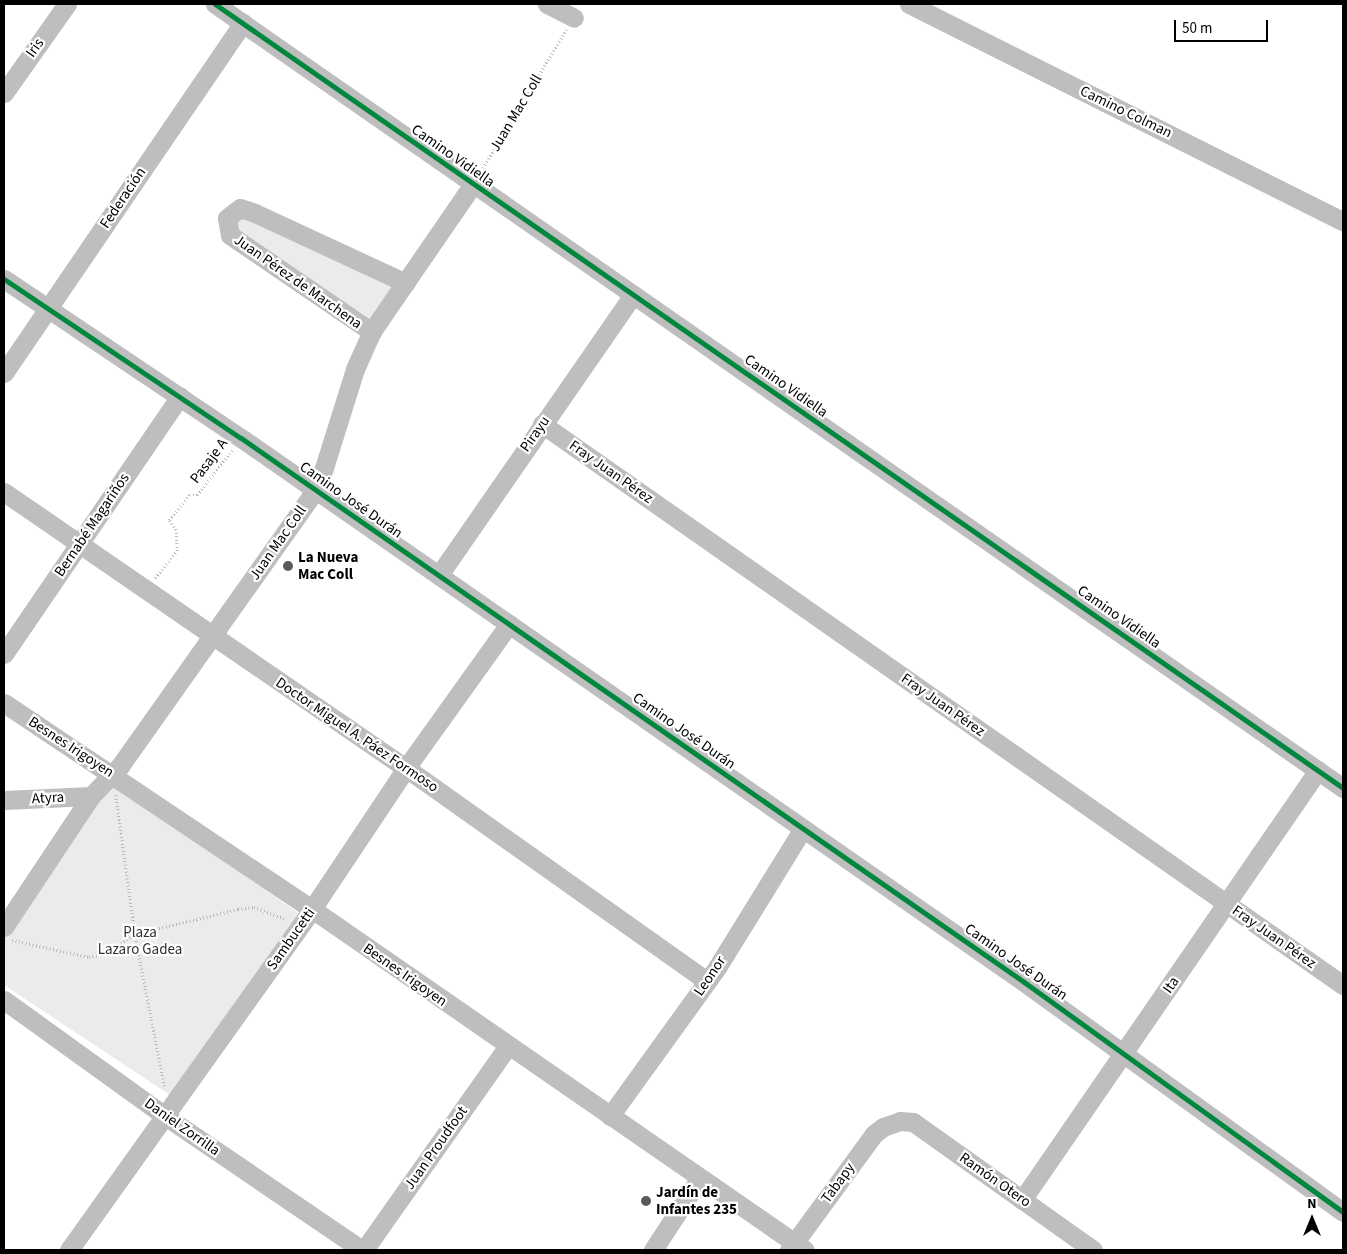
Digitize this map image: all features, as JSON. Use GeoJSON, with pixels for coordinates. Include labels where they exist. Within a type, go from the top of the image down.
{"type":"FeatureCollection","features":[{"type":"Feature","properties":{"kind":"street","name":"Iris"},"geometry":{"type":"LineString","coordinates":[[4,93],[67,4]]}},
{"type":"Feature","properties":{"kind":"street","name":"Camino Vidiella"},"geometry":{"type":"LineString","coordinates":[[215,4],[1343,788]]}},
{"type":"Feature","properties":{"kind":"street"},"geometry":{"type":"LineString","coordinates":[[547,4],[574,18]]}},
{"type":"Feature","properties":{"kind":"street","name":"Camino Colman"},"geometry":{"type":"LineString","coordinates":[[909,4],[1343,221]]}},
{"type":"Feature","properties":{"kind":"street","name":"Federación"},"geometry":{"type":"LineString","coordinates":[[4,373],[243,23]]}},
{"type":"Feature","properties":{"kind":"street","name":"Juan Mac Coll"},"geometry":{"type":"LineString","coordinates":[[4,927],[92,796],[113,774],[314,490],[324,468],[355,369],[372,332],[473,184]]}},
{"type":"Feature","properties":{"kind":"street","name":"Juan Pérez de Marchena"},"geometry":{"type":"LineString","coordinates":[[372,332],[230,235],[227,218],[240,208],[255,213],[406,283]]}},
{"type":"Feature","properties":{"kind":"street","name":"Camino José Durán"},"geometry":{"type":"LineString","coordinates":[[4,278],[180,396],[439,575],[1124,1054],[1343,1212]]}},
{"type":"Feature","properties":{"kind":"street","name":"Pirayu"},"geometry":{"type":"LineString","coordinates":[[439,575],[633,295]]}},
{"type":"Feature","properties":{"kind":"street","name":"Bernabé Magariños"},"geometry":{"type":"LineString","coordinates":[[4,654],[180,396]]}},
{"type":"Feature","properties":{"kind":"street","name":"Fray Juan Pérez"},"geometry":{"type":"LineString","coordinates":[[542,424],[1343,985]]}},
{"type":"Feature","properties":{"kind":"street","name":"Doctor Miguel A. Páez Formoso"},"geometry":{"type":"LineString","coordinates":[[4,492],[406,768],[707,981]]}},
{"type":"Feature","properties":{"kind":"street","name":"Sambucetti"},"geometry":{"type":"LineString","coordinates":[[69,1250],[298,929],[406,768],[509,624]]}},
{"type":"Feature","properties":{"kind":"street","name":"Besnes Irigoyen"},"geometry":{"type":"LineString","coordinates":[[4,703],[113,774],[312,909],[700,1178],[796,1248]]}},
{"type":"Feature","properties":{"kind":"street","name":"Ita"},"geometry":{"type":"LineString","coordinates":[[1022,1200],[1318,770]]}},
{"type":"Feature","properties":{"kind":"street","name":"Atyra"},"geometry":{"type":"LineString","coordinates":[[4,800],[92,796]]}},
{"type":"Feature","properties":{"kind":"street","name":"Leonor"},"geometry":{"type":"LineString","coordinates":[[610,1116],[707,981],[802,830]]}},
{"type":"Feature","properties":{"kind":"street","name":"Daniel Zorrilla"},"geometry":{"type":"LineString","coordinates":[[4,1000],[363,1250]]}},
{"type":"Feature","properties":{"kind":"street","name":"Juan Proudfoot"},"geometry":{"type":"LineString","coordinates":[[363,1250],[508,1046]]}},
{"type":"Feature","properties":{"kind":"street","name":"Ramón Otero"},"geometry":{"type":"LineString","coordinates":[[893,1123],[913,1122],[1093,1250]]}},
{"type":"Feature","properties":{"kind":"street","name":"Tabapy"},"geometry":{"type":"LineString","coordinates":[[796,1248],[874,1134],[893,1123]]}},
{"type":"Feature","properties":{"kind":"street"},"geometry":{"type":"LineString","coordinates":[[653,1250],[700,1178]]}},
{"type":"Feature","properties":{"kind":"path"},"geometry":{"type":"LineString","coordinates":[[113,774],[135,934],[167,1112]]}},
{"type":"Feature","properties":{"kind":"path"},"geometry":{"type":"LineString","coordinates":[[4,938],[89,957],[106,953],[135,934],[254,907],[282,917],[298,929]]}},
{"type":"Feature","properties":{"kind":"green space"},"geometry":{"type":"Polygon","coordinates":[[[238,214],[393,286],[369,321],[239,238],[231,222],[238,214]]]}},
{"type":"Feature","properties":{"kind":"green space","name":"Plaza Lazaro Gadea"},"geometry":{"type":"Polygon","coordinates":[[[110,786],[119,787],[298,913],[170,1095],[4,985],[4,936],[110,786]]]}},
{"type":"Feature","properties":{"kind":"cycle path"},"geometry":{"type":"LineString","coordinates":[[215,4],[1343,788]]}},
{"type":"Feature","properties":{"kind":"cycle path"},"geometry":{"type":"LineString","coordinates":[[4,279],[241,438],[1024,982],[1343,1212]]}},
{"type":"Feature","properties":{"kind":"place","name":"La Nueva Mac Coll"},"geometry":{"type":"Point","coordinates":[288,566]}},
{"type":"Feature","properties":{"kind":"place","name":"Jardín de Infantes 235"},"geometry":{"type":"Point","coordinates":[646,1201]}}]}
